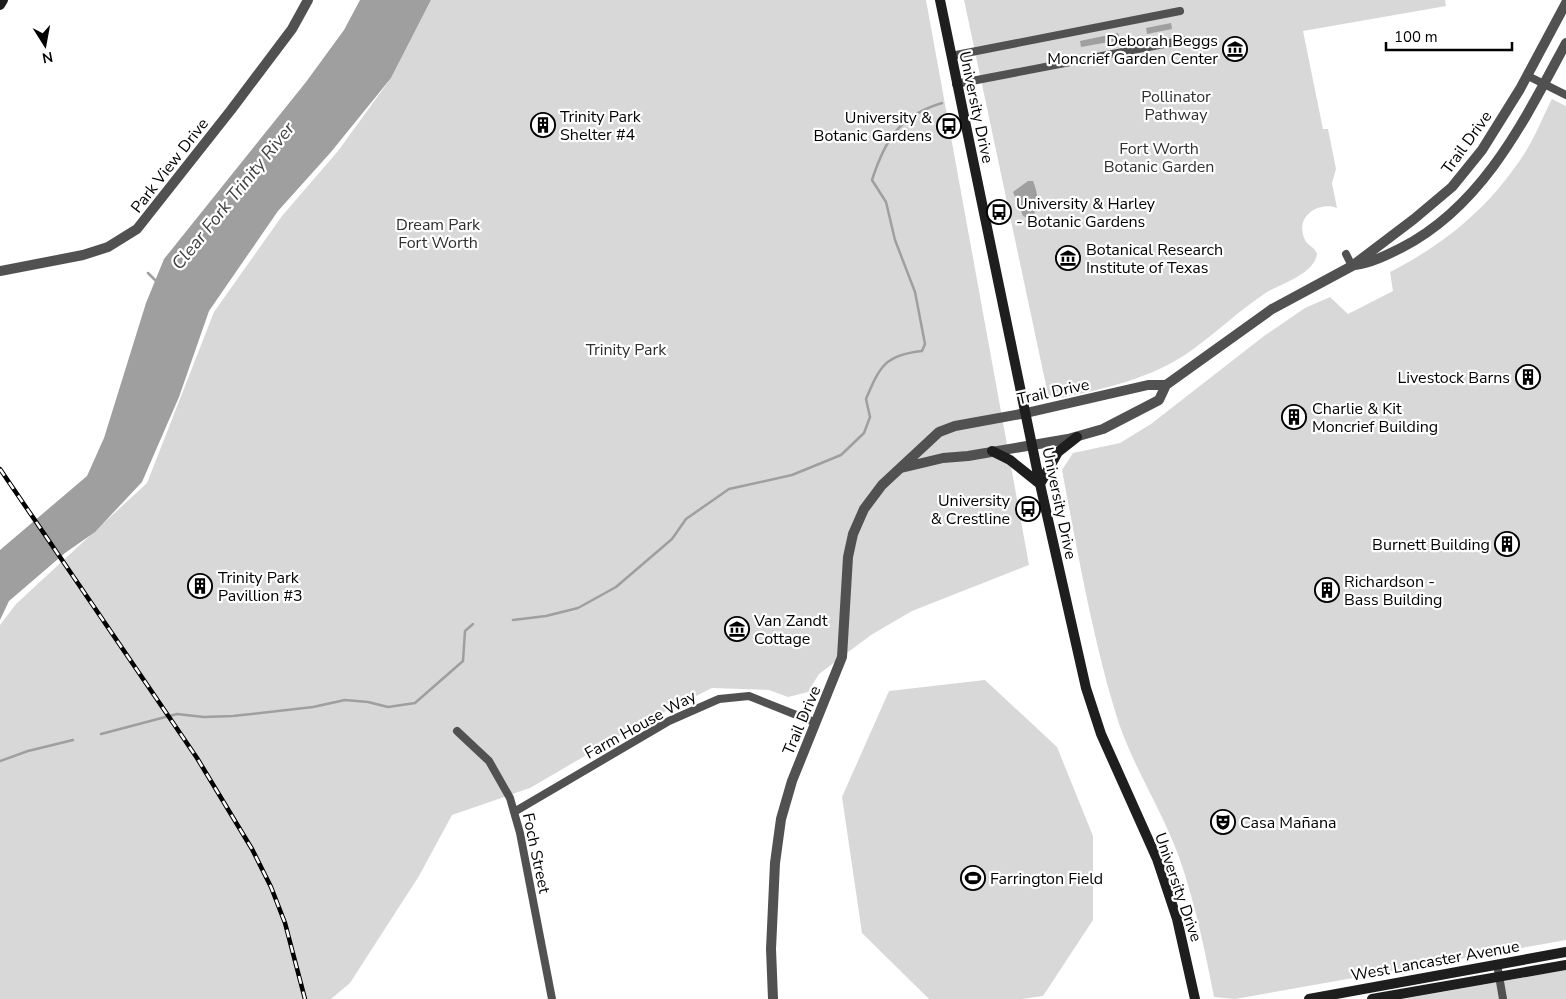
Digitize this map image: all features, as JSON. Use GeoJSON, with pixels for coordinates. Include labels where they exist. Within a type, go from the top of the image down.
{"type":"FeatureCollection","features":[{"type":"Feature","properties":{"kind":"main road"},"geometry":{"type":"LineString","coordinates":[[0,5],[3,0]]}},
{"type":"Feature","properties":{"kind":"main road","name":"University Drive"},"geometry":{"type":"LineString","coordinates":[[940,0],[1040,484],[1086,688],[1101,734],[1156,859],[1177,918],[1195,999]]}},
{"type":"Feature","properties":{"kind":"main road"},"geometry":{"type":"LineString","coordinates":[[992,451],[1010,460],[1040,484],[1058,452],[1077,437]]}},
{"type":"Feature","properties":{"kind":"main road","name":"West Lancaster Avenue"},"geometry":{"type":"LineString","coordinates":[[1309,999],[1566,952]]}},
{"type":"Feature","properties":{"kind":"main road","name":"West Lancaster Avenue"},"geometry":{"type":"LineString","coordinates":[[1372,999],[1566,965]]}},
{"type":"Feature","properties":{"kind":"street","name":"Park View Drive"},"geometry":{"type":"LineString","coordinates":[[0,271],[83,256],[108,247],[137,229],[281,44],[308,0]]}},
{"type":"Feature","properties":{"kind":"street","name":"Trail Drive"},"geometry":{"type":"LineString","coordinates":[[901,468],[930,460],[1077,437],[1103,429],[1159,400],[1166,385],[1272,309],[1352,266],[1414,219],[1452,187],[1482,150],[1528,76],[1566,3]]}},
{"type":"Feature","properties":{"kind":"street"},"geometry":{"type":"LineString","coordinates":[[951,56],[1180,11]]}},
{"type":"Feature","properties":{"kind":"street"},"geometry":{"type":"LineString","coordinates":[[956,84],[1185,40]]}},
{"type":"Feature","properties":{"kind":"street","name":"Trail Drive"},"geometry":{"type":"LineString","coordinates":[[1352,266],[1363,264],[1388,254],[1417,239],[1452,212],[1470,195],[1501,156],[1566,43]]}},
{"type":"Feature","properties":{"kind":"street"},"geometry":{"type":"LineString","coordinates":[[1528,76],[1566,96]]}},
{"type":"Feature","properties":{"kind":"street"},"geometry":{"type":"LineString","coordinates":[[1346,254],[1352,266]]}},
{"type":"Feature","properties":{"kind":"street","name":"Trail Drive"},"geometry":{"type":"LineString","coordinates":[[773,999],[771,949],[775,863],[781,818],[792,781],[814,722],[842,658],[848,557],[853,534],[864,509],[882,485],[939,432],[955,426],[1026,413],[1148,385],[1166,385]]}},
{"type":"Feature","properties":{"kind":"street","name":"Farm House Way"},"geometry":{"type":"LineString","coordinates":[[514,812],[669,721],[719,698],[749,696],[814,722]]}},
{"type":"Feature","properties":{"kind":"street","name":"Foch Street"},"geometry":{"type":"LineString","coordinates":[[457,731],[489,761],[502,782],[514,812],[552,999]]}},
{"type":"Feature","properties":{"kind":"street"},"geometry":{"type":"LineString","coordinates":[[1497,964],[1503,999]]}},
{"type":"Feature","properties":{"kind":"green space","name":"Trinity Park"},"geometry":{"type":"Polygon","coordinates":[[[431,0],[926,0],[1029,565],[912,611],[871,635],[819,674],[808,692],[788,697],[769,690],[712,688],[638,725],[530,788],[452,815],[419,876],[350,983],[331,999],[0,999],[0,625],[16,604],[147,483],[214,312],[282,216],[338,151],[391,78],[431,0]]]}},
{"type":"Feature","properties":{"kind":"green space","name":"Fort Worth Botanic Garden"},"geometry":{"type":"Polygon","coordinates":[[[964,0],[1445,0],[1446,6],[1303,31],[1323,129],[1328,129],[1336,169],[1332,183],[1337,208],[1330,206],[1316,209],[1305,218],[1303,224],[1302,232],[1305,240],[1317,254],[1315,261],[1310,267],[1297,277],[1267,292],[1177,360],[1127,382],[1056,399],[1050,397],[1047,390],[964,0]]]}},
{"type":"Feature","properties":{"kind":"green space"},"geometry":{"type":"Polygon","coordinates":[[[1552,99],[1566,106],[1566,940],[1235,999],[1214,997],[1199,927],[1179,857],[1164,820],[1129,749],[1115,711],[1092,622],[1062,470],[1073,453],[1120,443],[1151,424],[1264,336],[1305,308],[1330,297],[1348,314],[1393,291],[1390,272],[1449,235],[1483,206],[1498,189],[1526,151],[1552,99]]]}},
{"type":"Feature","properties":{"kind":"green space","name":"Farrington Field"},"geometry":{"type":"Polygon","coordinates":[[[985,680],[1057,747],[1093,836],[1093,920],[1043,996],[1022,999],[929,999],[862,933],[842,797],[889,691],[985,680]]]}},
{"type":"Feature","properties":{"kind":"green space"},"geometry":{"type":"Polygon","coordinates":[[[1566,970],[1566,999],[1403,999],[1566,970]]]}},
{"type":"Feature","properties":{"kind":"water","name":"Clear Fork Trinity River"},"geometry":{"type":"Polygon","coordinates":[[[360,0],[431,0],[391,78],[331,152],[278,211],[209,311],[179,397],[142,482],[95,532],[65,553],[9,601],[0,620],[0,550],[87,476],[104,438],[146,303],[164,259],[306,82],[344,30],[360,0]]]}},
{"type":"Feature","properties":{"kind":"water"},"geometry":{"type":"Polygon","coordinates":[[[1171,23],[1172,29],[1147,34],[1146,28],[1171,23]]]}},
{"type":"Feature","properties":{"kind":"water"},"geometry":{"type":"Polygon","coordinates":[[[1118,33],[1120,40],[1081,47],[1080,41],[1118,33]]]}},
{"type":"Feature","properties":{"kind":"water"},"geometry":{"type":"Polygon","coordinates":[[[1028,181],[1033,181],[1038,201],[1036,211],[1030,219],[1023,216],[1013,192],[1028,181]]]}},
{"type":"Feature","properties":{"kind":"waterway"},"geometry":{"type":"LineString","coordinates":[[513,620],[546,616],[578,608],[616,587],[672,539],[686,519],[729,489],[792,475],[841,455],[864,433],[870,417],[866,399],[880,370],[892,359],[922,351],[925,344],[915,292],[895,240],[886,202],[872,180],[882,153],[896,131],[915,115],[927,108],[942,103]]}},
{"type":"Feature","properties":{"kind":"waterway"},"geometry":{"type":"LineString","coordinates":[[148,273],[156,281]]}},
{"type":"Feature","properties":{"kind":"waterway"},"geometry":{"type":"LineString","coordinates":[[101,734],[177,714],[204,717],[233,716],[313,707],[345,700],[368,702],[388,707],[415,703],[463,661],[465,631],[473,624]]}},
{"type":"Feature","properties":{"kind":"waterway"},"geometry":{"type":"LineString","coordinates":[[0,761],[28,751],[73,740]]}},
{"type":"Feature","properties":{"kind":"railway"},"geometry":{"type":"LineString","coordinates":[[0,469],[197,758],[252,849],[271,887],[285,923],[305,999]]}},
{"type":"Feature","properties":{"kind":"place","name":"Deborah Beggs Moncrief Garden Center"},"geometry":{"type":"Point","coordinates":[1235,49]}},
{"type":"Feature","properties":{"kind":"place","name":"Trinity Park Shelter #4"},"geometry":{"type":"Point","coordinates":[543,125]}},
{"type":"Feature","properties":{"kind":"place","name":"University & Botanic Gardens"},"geometry":{"type":"Point","coordinates":[949,126]}},
{"type":"Feature","properties":{"kind":"place","name":"University & Harley - Botanic Gardens"},"geometry":{"type":"Point","coordinates":[999,212]}},
{"type":"Feature","properties":{"kind":"place","name":"Botanical Research Institute of Texas"},"geometry":{"type":"Point","coordinates":[1068,258]}},
{"type":"Feature","properties":{"kind":"place","name":"Livestock Barns"},"geometry":{"type":"Point","coordinates":[1528,377]}},
{"type":"Feature","properties":{"kind":"place","name":"Charlie & Kit Moncrief Building"},"geometry":{"type":"Point","coordinates":[1294,417]}},
{"type":"Feature","properties":{"kind":"place","name":"University & Crestline"},"geometry":{"type":"Point","coordinates":[1028,509]}},
{"type":"Feature","properties":{"kind":"place","name":"Burnett Building"},"geometry":{"type":"Point","coordinates":[1507,544]}},
{"type":"Feature","properties":{"kind":"place","name":"Trinity Park Pavillion #3"},"geometry":{"type":"Point","coordinates":[200,586]}},
{"type":"Feature","properties":{"kind":"place","name":"Richardson - Bass Building"},"geometry":{"type":"Point","coordinates":[1327,590]}},
{"type":"Feature","properties":{"kind":"place","name":"Van Zandt Cottage"},"geometry":{"type":"Point","coordinates":[737,629]}},
{"type":"Feature","properties":{"kind":"place","name":"Casa Mañana"},"geometry":{"type":"Point","coordinates":[1223,822]}},
{"type":"Feature","properties":{"kind":"place","name":"Farrington Field"},"geometry":{"type":"Point","coordinates":[973,878]}},
{"type":"Feature","properties":{"kind":"park label","name":"Pollinator Pathway"},"geometry":{"type":"Point","coordinates":[1176,105]}},
{"type":"Feature","properties":{"kind":"park label","name":"Dream Park Fort Worth"},"geometry":{"type":"Point","coordinates":[438,233]}}]}
